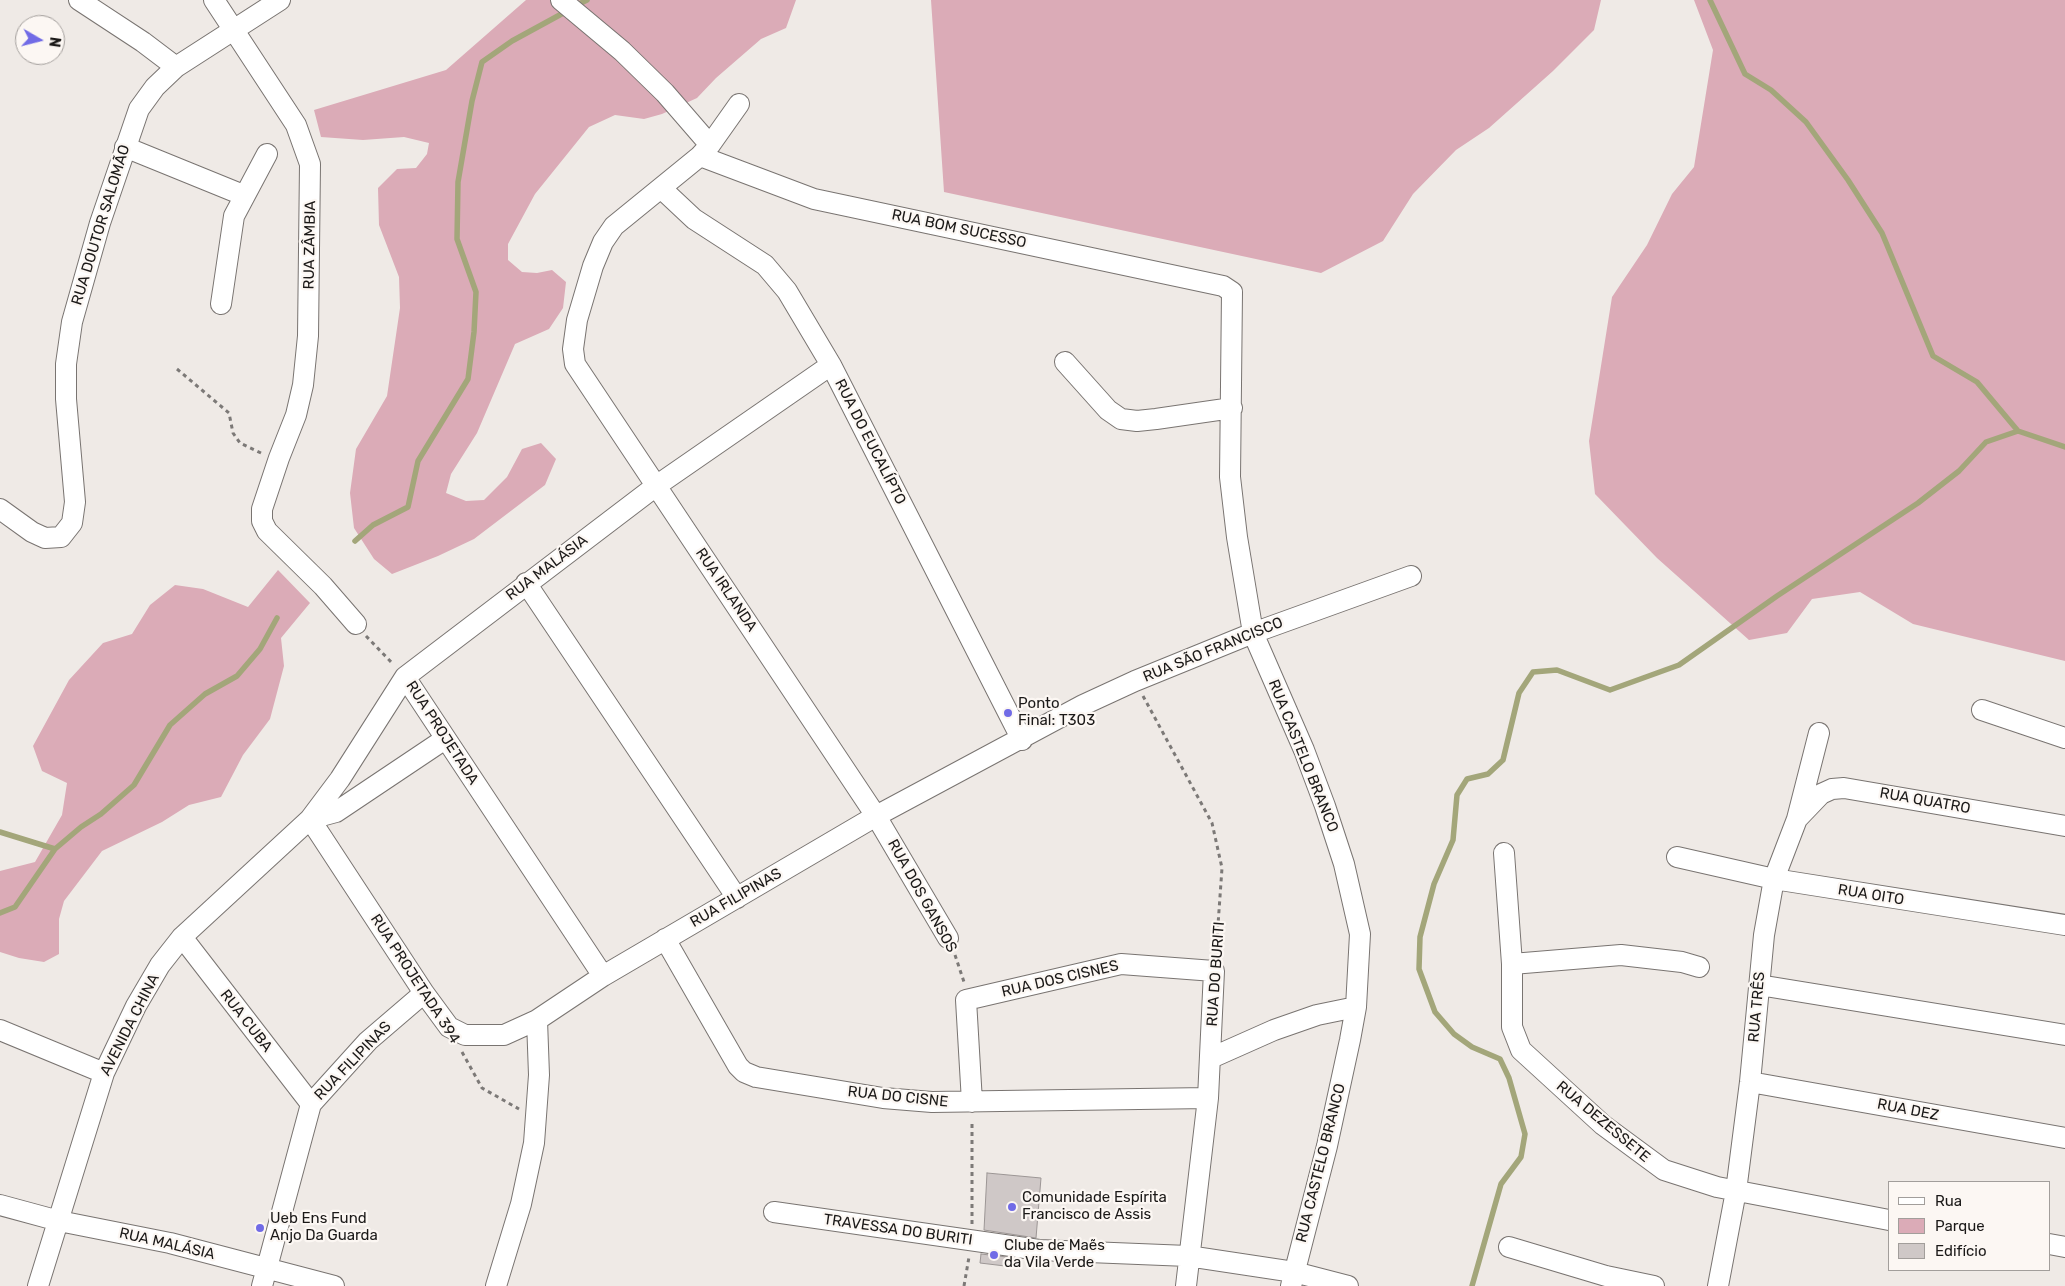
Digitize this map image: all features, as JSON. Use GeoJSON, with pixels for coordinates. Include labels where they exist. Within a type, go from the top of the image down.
{"type":"FeatureCollection","features":[{"type":"Feature","properties":{"kind":"street"},"geometry":{"type":"LineString","coordinates":[[79,0],[143,42],[176,67]]}},
{"type":"Feature","properties":{"kind":"street","name":"RUA ZÂMBIA"},"geometry":{"type":"LineString","coordinates":[[214,0],[296,126],[310,164],[308,336],[303,385],[296,415],[278,458],[262,509],[262,521],[267,531],[323,586],[356,624]]}},
{"type":"Feature","properties":{"kind":"street","name":"RUA DOUTOR SALOMÃO"},"geometry":{"type":"LineString","coordinates":[[0,509],[32,532],[45,538],[61,537],[72,523],[75,502],[66,399],[66,364],[72,322],[84,271],[139,109],[155,87],[176,67],[280,0]]}},
{"type":"Feature","properties":{"kind":"street"},"geometry":{"type":"LineString","coordinates":[[561,0],[622,51],[665,93],[705,150]]}},
{"type":"Feature","properties":{"kind":"street"},"geometry":{"type":"LineString","coordinates":[[662,188],[705,150],[739,104]]}},
{"type":"Feature","properties":{"kind":"street"},"geometry":{"type":"LineString","coordinates":[[125,147],[243,195]]}},
{"type":"Feature","properties":{"kind":"street","name":"RUA BOM SUCESSO"},"geometry":{"type":"LineString","coordinates":[[705,150],[814,199],[1223,286]]}},
{"type":"Feature","properties":{"kind":"street"},"geometry":{"type":"LineString","coordinates":[[221,304],[229,235],[234,216],[243,195],[267,154]]}},
{"type":"Feature","properties":{"kind":"street","name":"RUA IRLANDA"},"geometry":{"type":"LineString","coordinates":[[662,188],[614,226],[603,242],[593,266],[577,320],[573,349],[575,364],[876,816]]}},
{"type":"Feature","properties":{"kind":"street","name":"RUA DO EUCALÍPTO"},"geometry":{"type":"LineString","coordinates":[[662,188],[694,219],[765,265],[787,291],[831,365],[1022,740]]}},
{"type":"Feature","properties":{"kind":"street","name":"RUA CASTELO BRANCO"},"geometry":{"type":"LineString","coordinates":[[1223,286],[1230,289],[1233,298],[1230,477],[1236,537],[1253,633],[1307,758],[1349,880],[1360,934],[1356,1007],[1327,1146],[1292,1279]]}},
{"type":"Feature","properties":{"kind":"street"},"geometry":{"type":"LineString","coordinates":[[1064,362],[1108,410],[1121,419],[1146,420],[1232,408]]}},
{"type":"Feature","properties":{"kind":"street","name":"RUA MALÁSIA"},"geometry":{"type":"LineString","coordinates":[[310,819],[340,779],[405,678],[656,486],[831,365]]}},
{"type":"Feature","properties":{"kind":"street","name":"RUA SÃO FRANCISCO"},"geometry":{"type":"LineString","coordinates":[[1022,740],[1083,706],[1135,681],[1253,633],[1411,576]]}},
{"type":"Feature","properties":{"kind":"street"},"geometry":{"type":"LineString","coordinates":[[526,584],[737,898]]}},
{"type":"Feature","properties":{"kind":"street","name":"RUA PROJETADA"},"geometry":{"type":"LineString","coordinates":[[405,678],[603,976]]}},
{"type":"Feature","properties":{"kind":"street"},"geometry":{"type":"LineString","coordinates":[[1982,710],[2065,738]]}},
{"type":"Feature","properties":{"kind":"street","name":"RUA TRÊS"},"geometry":{"type":"LineString","coordinates":[[1718,1286],[1736,1190],[1750,1082],[1764,935],[1774,879],[1797,819],[1819,732]]}},
{"type":"Feature","properties":{"kind":"street"},"geometry":{"type":"LineString","coordinates":[[310,819],[336,812],[445,739]]}},
{"type":"Feature","properties":{"kind":"street","name":"RUA FILIPINAS"},"geometry":{"type":"LineString","coordinates":[[449,1027],[465,1035],[489,1037],[504,1035],[537,1020],[603,976],[876,816],[1022,740]]}},
{"type":"Feature","properties":{"kind":"street","name":"RUA QUATRO"},"geometry":{"type":"LineString","coordinates":[[1797,819],[1821,794],[1832,789],[1844,788],[2065,826]]}},
{"type":"Feature","properties":{"kind":"street","name":"RUA DOS GANSOS"},"geometry":{"type":"LineString","coordinates":[[876,816],[948,938]]}},
{"type":"Feature","properties":{"kind":"street","name":"AVENIDA CHINA"},"geometry":{"type":"LineString","coordinates":[[38,1286],[104,1073],[136,1006],[160,966],[182,937],[310,819]]}},
{"type":"Feature","properties":{"kind":"street","name":"RUA PROJETADA 394"},"geometry":{"type":"LineString","coordinates":[[310,819],[424,993],[449,1027]]}},
{"type":"Feature","properties":{"kind":"street","name":"RUA DEZESSETE"},"geometry":{"type":"LineString","coordinates":[[1504,853],[1512,964],[1512,1028],[1521,1050],[1603,1125],[1664,1170],[1693,1181],[1888,1220]]}},
{"type":"Feature","properties":{"kind":"street","name":"RUA OITO"},"geometry":{"type":"LineString","coordinates":[[1677,858],[1774,879],[2065,925]]}},
{"type":"Feature","properties":{"kind":"street","name":"RUA CUBA"},"geometry":{"type":"LineString","coordinates":[[182,937],[312,1104]]}},
{"type":"Feature","properties":{"kind":"street","name":"RUA DO CISNE"},"geometry":{"type":"LineString","coordinates":[[666,939],[706,1007],[729,1052],[744,1072],[756,1077],[883,1098],[932,1102],[1208,1098]]}},
{"type":"Feature","properties":{"kind":"street"},"geometry":{"type":"LineString","coordinates":[[1512,964],[1621,955],[1682,962],[1699,967]]}},
{"type":"Feature","properties":{"kind":"street","name":"RUA DOS CISNES"},"geometry":{"type":"LineString","coordinates":[[972,1102],[966,1000],[1122,964],[1214,971]]}},
{"type":"Feature","properties":{"kind":"street","name":"RUA DO BURITI"},"geometry":{"type":"LineString","coordinates":[[1186,1286],[1188,1256],[1208,1098],[1214,971]]}},
{"type":"Feature","properties":{"kind":"street"},"geometry":{"type":"LineString","coordinates":[[1759,985],[2065,1035]]}},
{"type":"Feature","properties":{"kind":"street","name":"RUA FILIPINAS"},"geometry":{"type":"LineString","coordinates":[[265,1277],[312,1104],[368,1041],[424,993]]}},
{"type":"Feature","properties":{"kind":"street"},"geometry":{"type":"LineString","coordinates":[[1211,1058],[1274,1030],[1318,1015],[1356,1007]]}},
{"type":"Feature","properties":{"kind":"street"},"geometry":{"type":"LineString","coordinates":[[496,1286],[520,1204],[534,1143],[539,1075],[537,1020]]}},
{"type":"Feature","properties":{"kind":"street"},"geometry":{"type":"LineString","coordinates":[[0,1030],[104,1073]]}},
{"type":"Feature","properties":{"kind":"street","name":"RUA DEZ"},"geometry":{"type":"LineString","coordinates":[[1750,1082],[2065,1138]]}},
{"type":"Feature","properties":{"kind":"street","name":"RUA MALÁSIA"},"geometry":{"type":"LineString","coordinates":[[0,1205],[59,1221],[170,1243],[265,1277],[334,1286]]}},
{"type":"Feature","properties":{"kind":"street","name":"TRAVESSA DO BURITI"},"geometry":{"type":"LineString","coordinates":[[774,1212],[1070,1253],[1188,1256],[1292,1279],[1348,1286]]}},
{"type":"Feature","properties":{"kind":"street"},"geometry":{"type":"LineString","coordinates":[[2050,1244],[2065,1247]]}},
{"type":"Feature","properties":{"kind":"street"},"geometry":{"type":"LineString","coordinates":[[1509,1247],[1606,1276],[1654,1286]]}},
{"type":"Feature","properties":{"kind":"path"},"geometry":{"type":"LineString","coordinates":[[177,369],[229,413],[233,433],[240,443],[250,449],[278,458]]}},
{"type":"Feature","properties":{"kind":"path","name":"RUA PROJETADA"},"geometry":{"type":"LineString","coordinates":[[356,624],[405,678]]}},
{"type":"Feature","properties":{"kind":"path","name":"RUA DO BURITI"},"geometry":{"type":"LineString","coordinates":[[1135,681],[1212,823],[1222,868],[1220,918],[1214,971]]}},
{"type":"Feature","properties":{"kind":"path","name":"RUA DOS GANSOS"},"geometry":{"type":"LineString","coordinates":[[948,938],[964,978]]}},
{"type":"Feature","properties":{"kind":"path","name":"RUA PROJETADA 394"},"geometry":{"type":"LineString","coordinates":[[449,1027],[482,1088],[537,1119]]}},
{"type":"Feature","properties":{"kind":"path"},"geometry":{"type":"LineString","coordinates":[[964,1286],[972,1240],[972,1102]]}},
{"type":"Feature","properties":{"kind":"green space"},"geometry":{"type":"Polygon","coordinates":[[[526,0],[796,0],[786,28],[761,39],[716,78],[697,98],[662,114],[644,119],[615,115],[589,127],[535,194],[508,244],[508,260],[522,272],[537,273],[552,270],[566,282],[563,308],[549,329],[515,344],[477,433],[451,474],[446,493],[466,501],[484,500],[507,477],[522,449],[541,443],[556,459],[545,485],[474,539],[438,556],[392,574],[374,559],[354,528],[350,493],[356,449],[387,396],[400,308],[399,277],[379,225],[378,188],[397,169],[416,168],[427,154],[429,143],[404,137],[363,140],[321,137],[314,110],[446,70],[526,0]]]}},
{"type":"Feature","properties":{"kind":"green space"},"geometry":{"type":"Polygon","coordinates":[[[931,0],[1601,0],[1594,30],[1553,71],[1489,128],[1456,150],[1413,194],[1383,241],[1321,273],[944,192],[931,0]]]}},
{"type":"Feature","properties":{"kind":"green space"},"geometry":{"type":"Polygon","coordinates":[[[1694,0],[2065,0],[2065,661],[1913,624],[1860,592],[1812,599],[1787,633],[1749,640],[1657,558],[1595,494],[1589,441],[1612,297],[1647,245],[1672,194],[1694,167],[1713,50],[1694,0]]]}},
{"type":"Feature","properties":{"kind":"green space"},"geometry":{"type":"Polygon","coordinates":[[[278,570],[310,603],[281,638],[284,666],[270,719],[243,755],[221,797],[189,805],[162,822],[102,851],[64,901],[59,919],[59,954],[44,962],[19,958],[0,952],[0,871],[35,862],[62,815],[67,783],[42,771],[33,746],[69,680],[103,643],[132,634],[150,605],[175,585],[203,589],[248,607],[278,570]]]}},
{"type":"Feature","properties":{"kind":"building","name":"Comunidade Espírita Francisco de Assis"},"geometry":{"type":"Polygon","coordinates":[[[987,1173],[1041,1178],[1036,1238],[984,1230],[987,1173]]]}},
{"type":"Feature","properties":{"kind":"building"},"geometry":{"type":"Polygon","coordinates":[[[981,1254],[1007,1257],[1005,1266],[980,1263],[981,1254]]]}},
{"type":"Feature","properties":{"kind":"waterway"},"geometry":{"type":"LineString","coordinates":[[575,6],[587,0]]}},
{"type":"Feature","properties":{"kind":"waterway"},"geometry":{"type":"LineString","coordinates":[[1710,0],[1745,74],[1771,90],[1806,122],[1848,180],[1882,233],[1933,356],[1977,382],[2018,431],[2065,447]]}},
{"type":"Feature","properties":{"kind":"waterway"},"geometry":{"type":"LineString","coordinates":[[355,541],[373,525],[408,507],[418,461],[468,379],[474,332],[476,292],[457,239],[458,182],[472,101],[482,62],[512,41],[567,11]]}},
{"type":"Feature","properties":{"kind":"waterway"},"geometry":{"type":"LineString","coordinates":[[1472,1286],[1501,1184],[1521,1157],[1525,1134],[1509,1078],[1500,1059],[1472,1047],[1454,1034],[1435,1012],[1419,969],[1420,937],[1434,884],[1453,840],[1457,795],[1467,779],[1488,774],[1503,760],[1519,693],[1533,672],[1557,670],[1610,690],[1679,665],[1777,596],[1918,503],[1959,471],[1986,442],[2018,431]]}},
{"type":"Feature","properties":{"kind":"waterway"},"geometry":{"type":"LineString","coordinates":[[0,913],[15,907],[55,849],[81,827],[101,814],[134,785],[170,725],[205,694],[237,676],[260,649],[277,618]]}},
{"type":"Feature","properties":{"kind":"waterway"},"geometry":{"type":"LineString","coordinates":[[0,832],[55,849]]}},
{"type":"Feature","properties":{"kind":"place","name":"Ponto Final: T303"},"geometry":{"type":"Point","coordinates":[1008,713]}},
{"type":"Feature","properties":{"kind":"place","name":"Comunidade Espírita Francisco de Assis"},"geometry":{"type":"Point","coordinates":[1012,1207]}},
{"type":"Feature","properties":{"kind":"place","name":"Ueb Ens Fund Anjo Da Guarda"},"geometry":{"type":"Point","coordinates":[260,1228]}},
{"type":"Feature","properties":{"kind":"place","name":"Clube de Maẽs da Vila Verde"},"geometry":{"type":"Point","coordinates":[994,1255]}}]}
